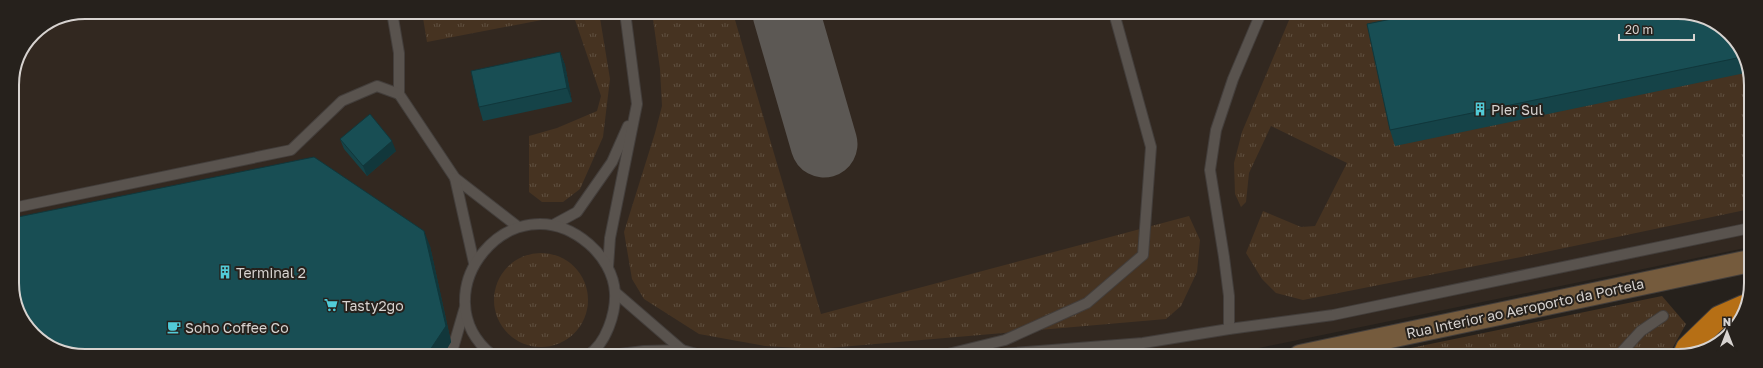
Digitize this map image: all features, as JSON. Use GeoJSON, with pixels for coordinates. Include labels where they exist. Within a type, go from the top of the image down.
{"type":"FeatureCollection","features":[{"type":"Feature","properties":{"kind":"highway"},"geometry":{"type":"LineString","coordinates":[[1687,348],[1719,317],[1739,308]]}},
{"type":"Feature","properties":{"kind":"street","name":"Rua Interior ao Aeroporto da Portela"},"geometry":{"type":"LineString","coordinates":[[1333,349],[1744,262]]}},
{"type":"Feature","properties":{"kind":"lane"},"geometry":{"type":"LineString","coordinates":[[393,19],[399,53],[399,94],[456,178],[517,226]]}},
{"type":"Feature","properties":{"kind":"lane"},"geometry":{"type":"LineString","coordinates":[[608,267],[610,238],[637,104],[626,19]]}},
{"type":"Feature","properties":{"kind":"lane"},"geometry":{"type":"LineString","coordinates":[[968,349],[1005,340],[1087,303],[1143,255],[1151,147],[1116,19]]}},
{"type":"Feature","properties":{"kind":"lane"},"geometry":{"type":"LineString","coordinates":[[1229,329],[1229,296],[1210,170],[1216,130],[1234,78],[1259,19]]}},
{"type":"Feature","properties":{"kind":"lane"},"geometry":{"type":"LineString","coordinates":[[19,207],[291,150],[342,101],[377,86],[399,94]]}},
{"type":"Feature","properties":{"kind":"lane"},"geometry":{"type":"LineString","coordinates":[[554,225],[577,212],[612,162],[637,104]]}},
{"type":"Feature","properties":{"kind":"lane"},"geometry":{"type":"LineString","coordinates":[[456,178],[474,263]]}},
{"type":"Feature","properties":{"kind":"lane"},"geometry":{"type":"LineString","coordinates":[[19,212],[37,203]]}},
{"type":"Feature","properties":{"kind":"lane"},"geometry":{"type":"LineString","coordinates":[[453,349],[465,307],[467,281],[474,263],[490,243],[517,226],[539,224],[554,225],[578,234],[598,252],[608,267],[615,292],[614,307],[607,332],[593,349]]}},
{"type":"Feature","properties":{"kind":"lane"},"geometry":{"type":"LineString","coordinates":[[1066,349],[1143,343],[1229,329],[1333,315],[1744,229]]}},
{"type":"Feature","properties":{"kind":"lane"},"geometry":{"type":"LineString","coordinates":[[615,292],[636,312],[681,349]]}},
{"type":"Feature","properties":{"kind":"lane"},"geometry":{"type":"LineString","coordinates":[[465,307],[472,331],[484,349]]}},
{"type":"Feature","properties":{"kind":"lane"},"geometry":{"type":"LineString","coordinates":[[1624,349],[1641,331],[1663,316]]}},
{"type":"Feature","properties":{"kind":"shaded area"},"geometry":{"type":"Polygon","coordinates":[[[1678,19],[1691,20],[1704,25],[1738,59],[1743,72],[1744,248],[1254,349],[85,349],[72,348],[59,343],[24,308],[20,296],[19,81],[21,68],[26,56],[41,35],[60,24],[72,20],[1678,19]]]}},
{"type":"Feature","properties":{"kind":"green space"},"geometry":{"type":"Polygon","coordinates":[[[423,19],[547,19],[427,42],[423,19]]]}},
{"type":"Feature","properties":{"kind":"green space"},"geometry":{"type":"Polygon","coordinates":[[[575,19],[600,19],[610,79],[603,137],[580,189],[563,202],[542,202],[529,192],[529,136],[557,128],[597,111],[601,96],[575,19]]]}},
{"type":"Feature","properties":{"kind":"green space"},"geometry":{"type":"Polygon","coordinates":[[[653,19],[735,19],[821,314],[1189,216],[1200,240],[1197,272],[1181,306],[1166,319],[817,349],[765,346],[699,334],[644,299],[632,279],[624,232],[662,106],[660,69],[653,19]]]}},
{"type":"Feature","properties":{"kind":"green space"},"geometry":{"type":"Polygon","coordinates":[[[1289,19],[1691,20],[1704,25],[1738,59],[1743,72],[1744,210],[1536,254],[1303,300],[1276,293],[1262,279],[1246,253],[1263,211],[1301,227],[1315,226],[1347,163],[1271,126],[1249,173],[1246,202],[1241,207],[1235,194],[1234,163],[1242,132],[1289,19]]]}},
{"type":"Feature","properties":{"kind":"green space"},"geometry":{"type":"Polygon","coordinates":[[[541,253],[559,257],[574,267],[584,282],[588,300],[584,318],[574,333],[559,343],[541,347],[523,343],[508,333],[498,318],[494,300],[498,282],[508,267],[523,257],[541,253]]]}},
{"type":"Feature","properties":{"kind":"green space"},"geometry":{"type":"Polygon","coordinates":[[[1662,296],[1686,324],[1672,349],[1406,349],[1662,296]]]}},
{"type":"Feature","properties":{"kind":"building","name":"Pier Sul"},"geometry":{"type":"Polygon","coordinates":[[[1392,19],[1691,20],[1707,26],[1725,38],[1733,48],[1738,58],[1390,130],[1367,24],[1392,19]]]}},
{"type":"Feature","properties":{"kind":"building"},"geometry":{"type":"Polygon","coordinates":[[[560,52],[567,88],[479,107],[471,71],[560,52]]]}},
{"type":"Feature","properties":{"kind":"building"},"geometry":{"type":"Polygon","coordinates":[[[370,114],[392,141],[363,166],[340,139],[370,114]]]}},
{"type":"Feature","properties":{"kind":"building","name":"Terminal 2"},"geometry":{"type":"Polygon","coordinates":[[[314,157],[424,231],[446,326],[431,349],[72,348],[56,342],[38,330],[24,308],[20,296],[19,283],[19,217],[314,157]]]}},
{"type":"Feature","properties":{"kind":"taxiway"},"geometry":{"type":"LineString","coordinates":[[788,19],[824,144]]}},
{"type":"Feature","properties":{"kind":"place","name":"Pier Sul"},"geometry":{"type":"Point","coordinates":[1480,109]}},
{"type":"Feature","properties":{"kind":"place","name":"Terminal 2"},"geometry":{"type":"Point","coordinates":[225,272]}},
{"type":"Feature","properties":{"kind":"place","name":"Tasty2go"},"geometry":{"type":"Point","coordinates":[331,305]}},
{"type":"Feature","properties":{"kind":"place","name":"Soho Coffee Co"},"geometry":{"type":"Point","coordinates":[174,327]}}]}
